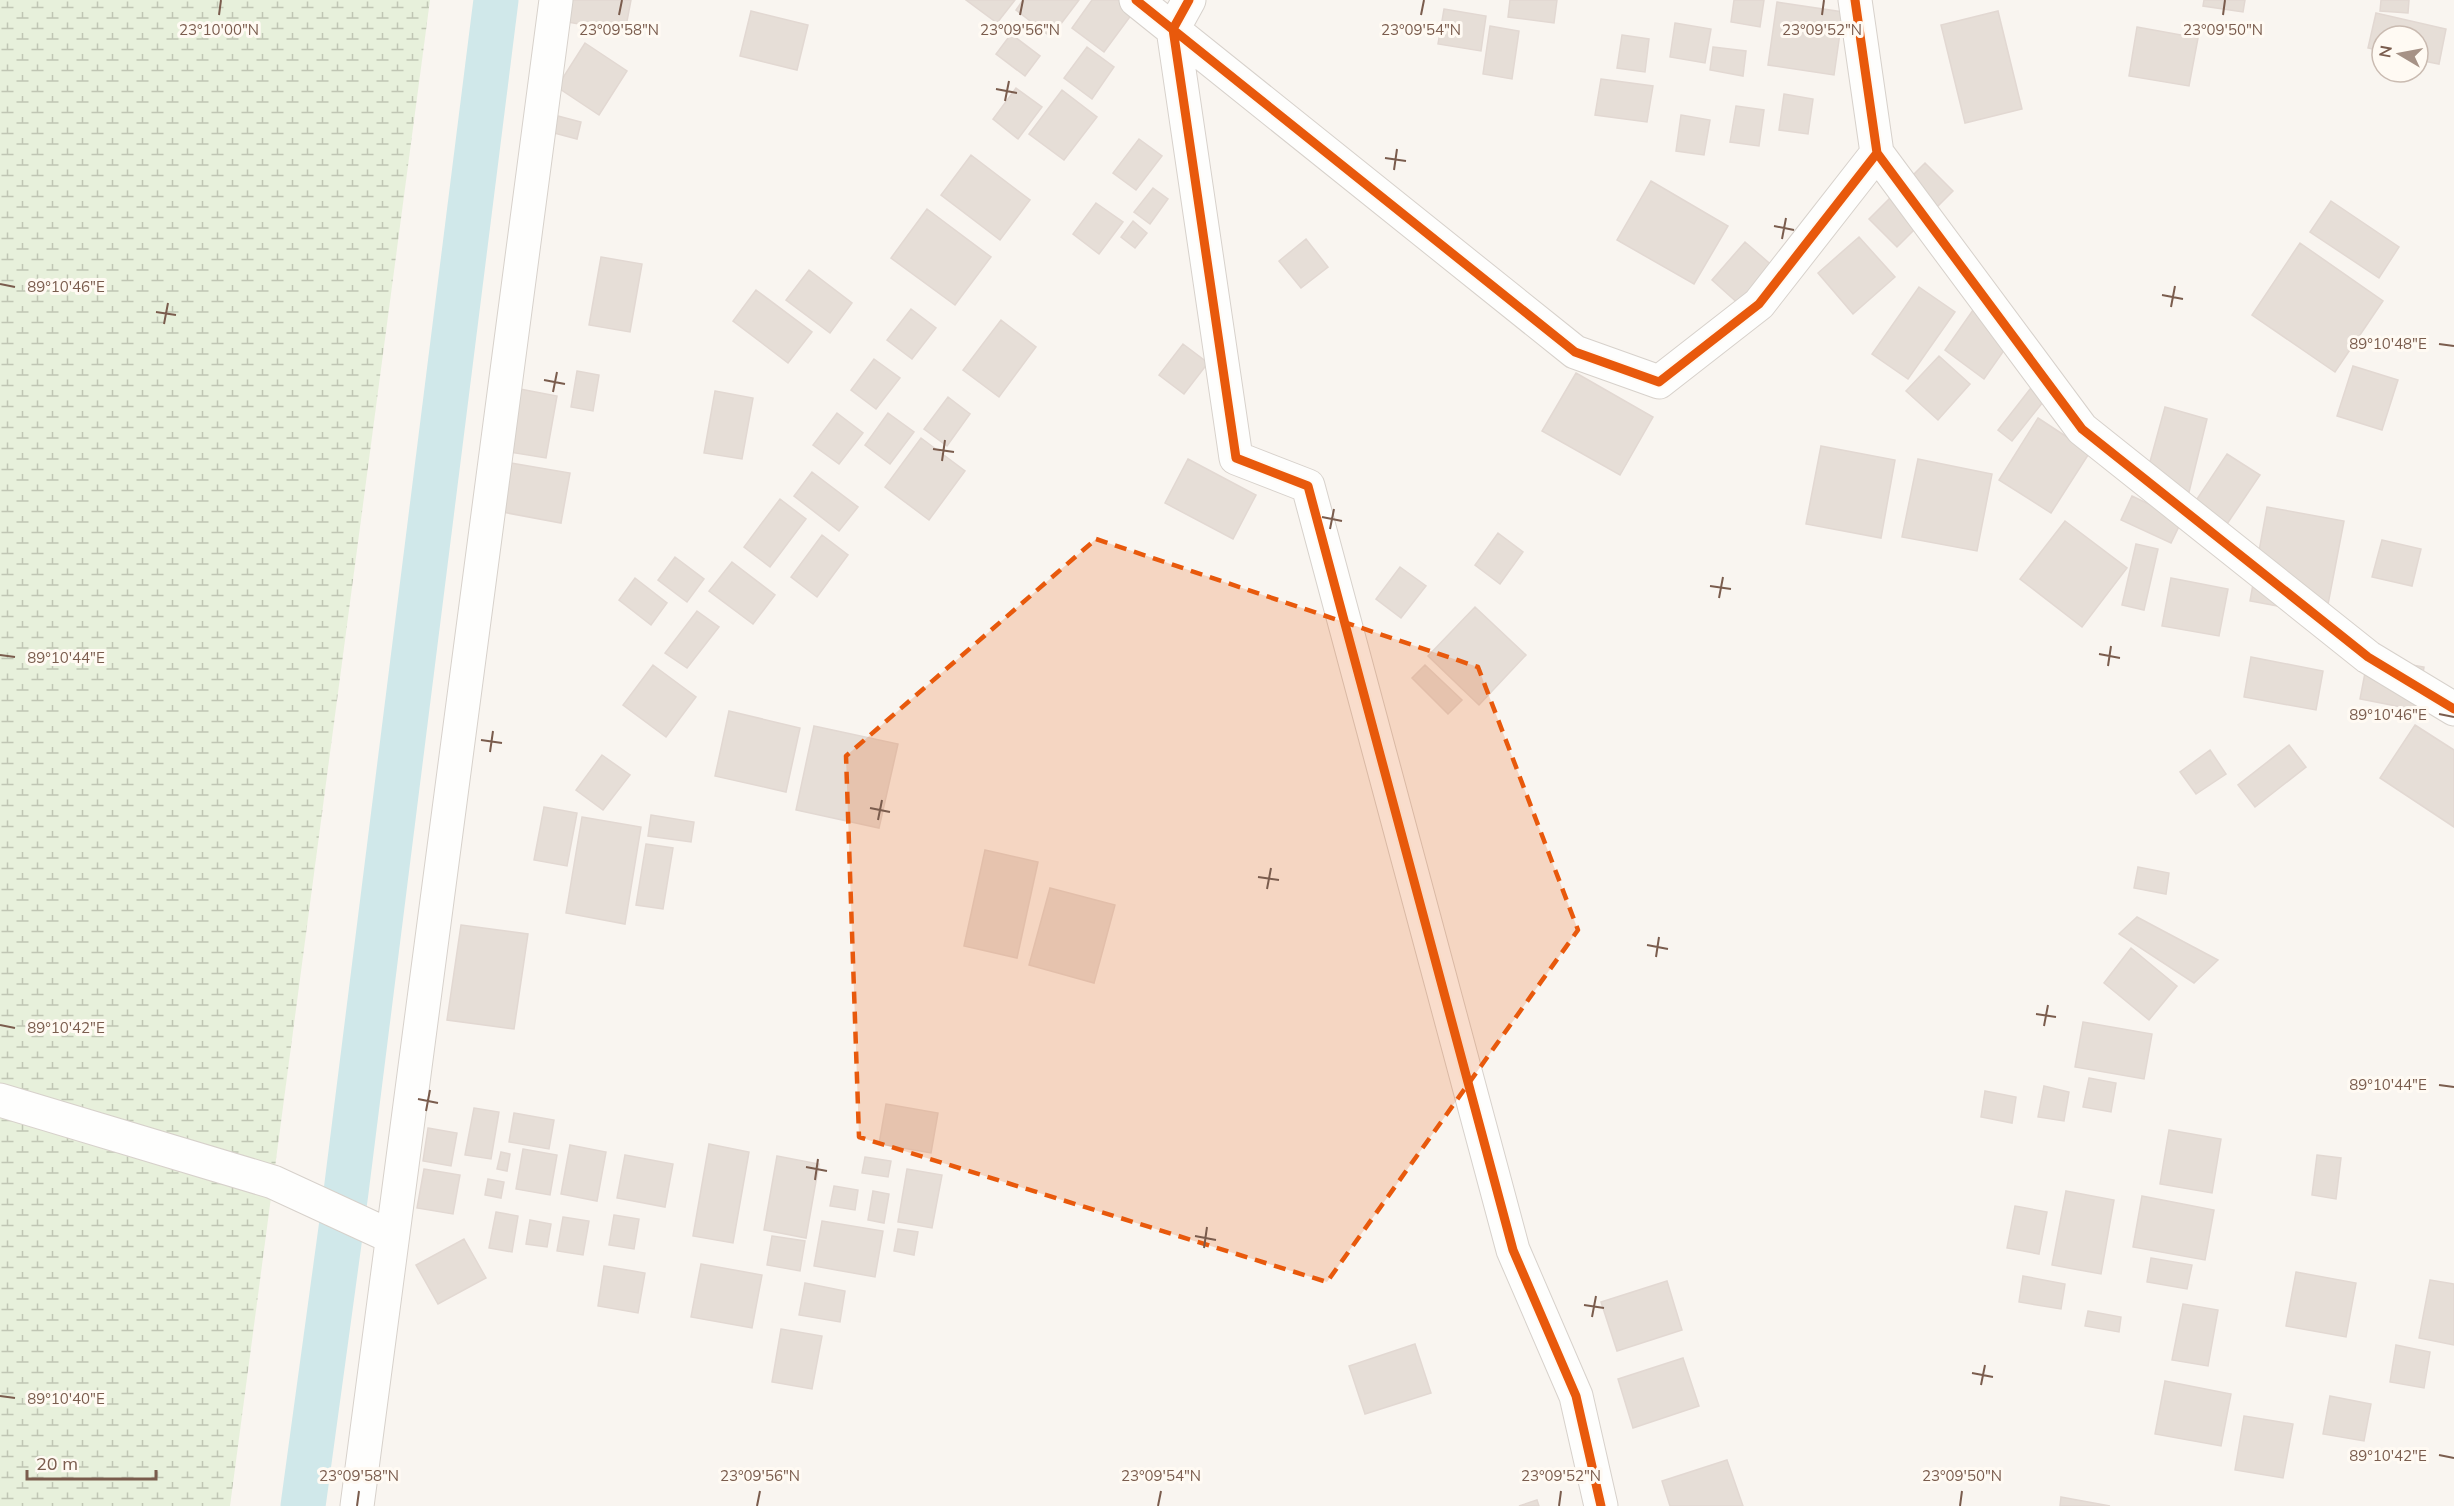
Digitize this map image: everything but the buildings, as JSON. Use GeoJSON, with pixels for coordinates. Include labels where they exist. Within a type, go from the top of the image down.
{"type":"FeatureCollection","features":[{"type":"Feature","properties":{"kind":"street"},"geometry":{"type":"LineString","coordinates":[[357,1506],[556,0]]}},
{"type":"Feature","properties":{"kind":"street"},"geometry":{"type":"LineString","coordinates":[[1136,0],[1575,352],[1659,382],[1759,304],[1877,153]]}},
{"type":"Feature","properties":{"kind":"street"},"geometry":{"type":"LineString","coordinates":[[1189,0],[1173,29],[1236,458],[1308,486],[1513,1250],[1576,1395],[1601,1506]]}},
{"type":"Feature","properties":{"kind":"street"},"geometry":{"type":"LineString","coordinates":[[1854,0],[1877,153],[2082,429],[2368,657],[2454,709]]}},
{"type":"Feature","properties":{"kind":"street"},"geometry":{"type":"LineString","coordinates":[[0,1100],[273,1182],[392,1237]]}},
{"type":"Feature","properties":{"kind":"highlighted area"},"geometry":{"type":"Polygon","coordinates":[[[1096,539],[1478,667],[1578,930],[1327,1282],[859,1137],[846,756],[1096,539]]]}},
{"type":"Feature","properties":{"kind":"green space"},"geometry":{"type":"Polygon","coordinates":[[[0,0],[430,0],[230,1506],[0,1506],[0,0]]]}},
{"type":"Feature","properties":{"kind":"waterway"},"geometry":{"type":"LineString","coordinates":[[303,1506],[346,1192],[496,0]]}},
{"type":"Feature","properties":{"kind":"cycle path"},"geometry":{"type":"LineString","coordinates":[[1136,0],[1575,352],[1659,382],[1759,304],[1877,153],[1855,0]]}},
{"type":"Feature","properties":{"kind":"cycle path"},"geometry":{"type":"LineString","coordinates":[[1189,0],[1173,29],[1236,458],[1308,486],[1513,1250],[1576,1396],[1601,1506]]}},
{"type":"Feature","properties":{"kind":"cycle path"},"geometry":{"type":"LineString","coordinates":[[1877,153],[2082,429],[2368,657],[2454,709]]}}]}
